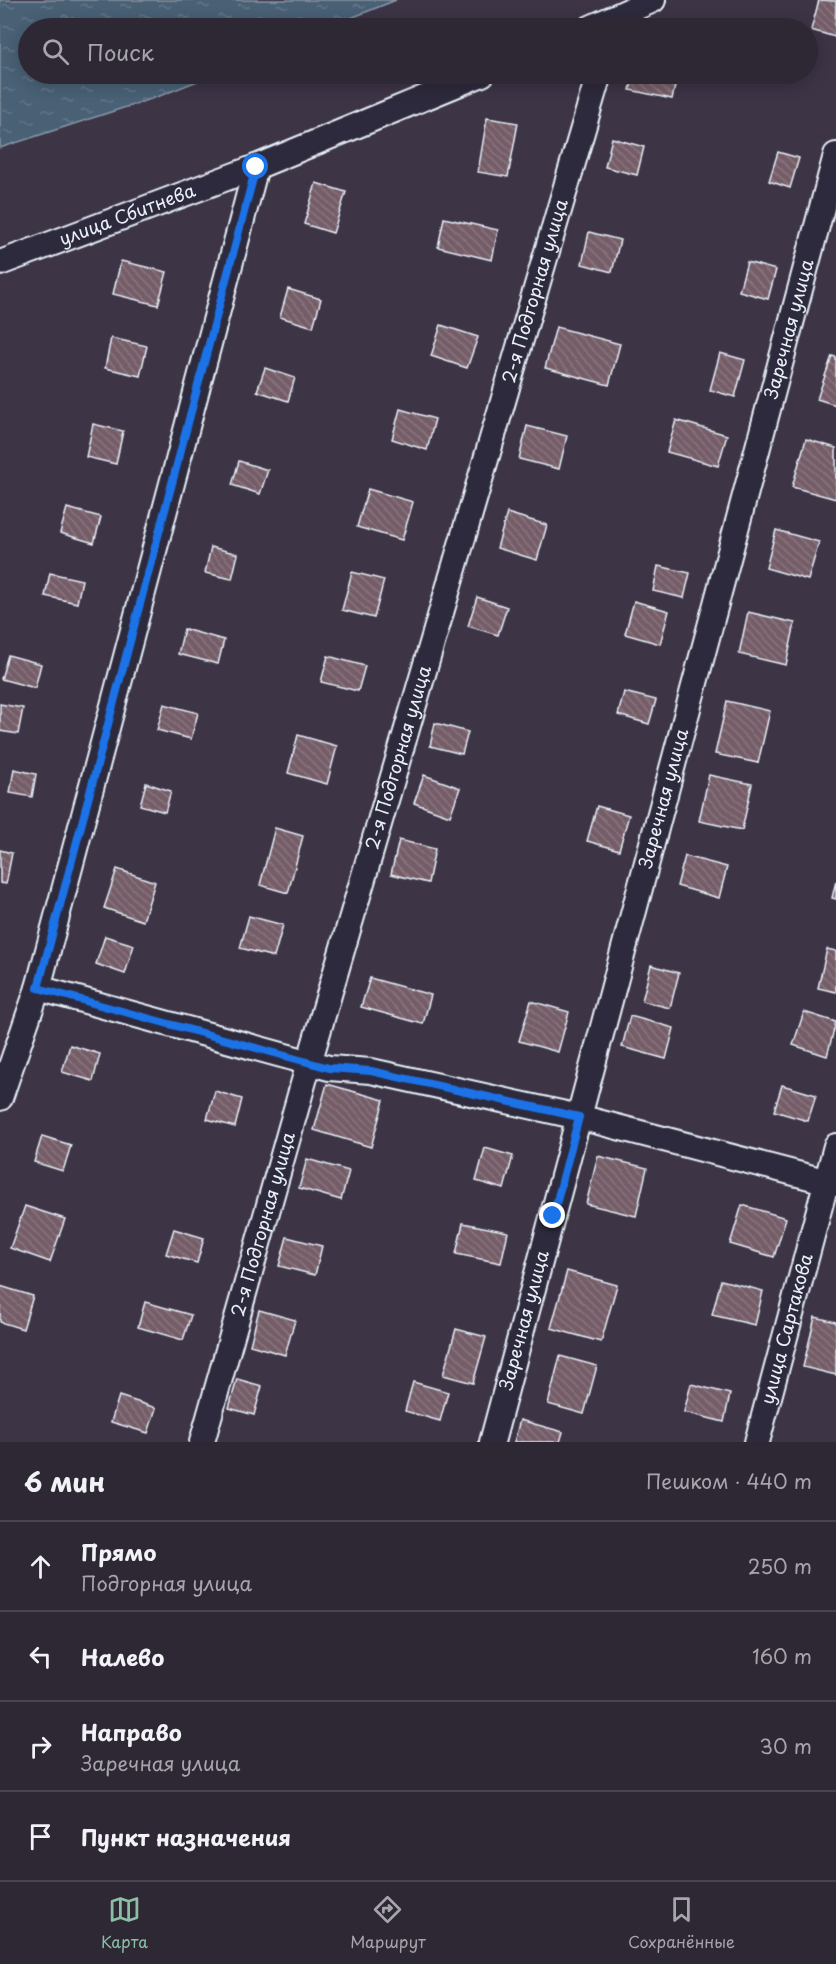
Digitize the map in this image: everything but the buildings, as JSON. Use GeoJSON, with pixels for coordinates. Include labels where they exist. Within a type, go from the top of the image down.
{"type":"FeatureCollection","features":[{"type":"Feature","properties":{"kind":"street"},"geometry":{"type":"LineString","coordinates":[[622,18],[653,0]]}},
{"type":"Feature","properties":{"kind":"street","name":"улица Сбитнева"},"geometry":{"type":"LineString","coordinates":[[0,264],[256,167],[458,84]]}},
{"type":"Feature","properties":{"kind":"street","name":"2-я Подгорная улица"},"geometry":{"type":"LineString","coordinates":[[202,1442],[309,1063],[596,84]]}},
{"type":"Feature","properties":{"kind":"street","name":"Заречная улица"},"geometry":{"type":"LineString","coordinates":[[492,1442],[836,155]]}},
{"type":"Feature","properties":{"kind":"street"},"geometry":{"type":"LineString","coordinates":[[0,1098],[38,988],[256,167]]}},
{"type":"Feature","properties":{"kind":"street"},"geometry":{"type":"LineString","coordinates":[[38,988],[329,1068],[371,1071],[579,1117],[831,1182]]}},
{"type":"Feature","properties":{"kind":"street","name":"улица Сартакова"},"geometry":{"type":"LineString","coordinates":[[757,1442],[831,1182],[836,1146]]}},
{"type":"Feature","properties":{"kind":"water"},"geometry":{"type":"Polygon","coordinates":[[[0,0],[396,0],[351,18],[18,18],[18,84],[190,84],[157,97],[0,148],[0,0]]]}},
{"type":"Feature","properties":{"kind":"route"},"geometry":{"type":"LineString","coordinates":[[256,167],[38,988],[329,1068],[371,1071],[579,1117],[553,1216]]}}]}
